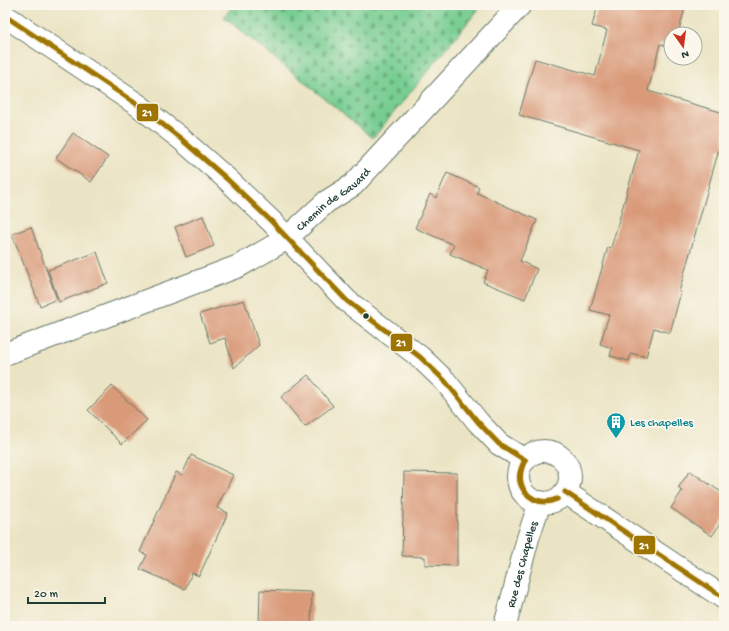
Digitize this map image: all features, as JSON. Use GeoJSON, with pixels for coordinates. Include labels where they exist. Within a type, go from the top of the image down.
{"type":"FeatureCollection","features":[{"type":"Feature","properties":{"kind":"street","name":"Chemin de Gavard"},"geometry":{"type":"LineString","coordinates":[[5,354],[239,266],[286,238],[326,202],[353,185],[520,5]]}},
{"type":"Feature","properties":{"kind":"street"},"geometry":{"type":"LineString","coordinates":[[5,16],[82,66],[138,105],[180,138],[227,179],[347,301],[365,317],[399,340],[445,381],[478,422],[499,444],[525,460]]}},
{"type":"Feature","properties":{"kind":"street"},"geometry":{"type":"LineString","coordinates":[[5,26],[82,66]]}},
{"type":"Feature","properties":{"kind":"street"},"geometry":{"type":"LineString","coordinates":[[539,452],[550,452],[560,457],[569,471],[570,482],[565,492],[554,501],[540,502],[528,496],[520,485],[519,472],[525,460],[539,452]]}},
{"type":"Feature","properties":{"kind":"street"},"geometry":{"type":"LineString","coordinates":[[565,492],[724,598]]}},
{"type":"Feature","properties":{"kind":"street","name":"Rue des Chapelles"},"geometry":{"type":"LineString","coordinates":[[505,626],[528,538],[540,502]]}},
{"type":"Feature","properties":{"kind":"green space"},"geometry":{"type":"Polygon","coordinates":[[[234,5],[482,5],[373,138],[224,17],[234,5]]]}},
{"type":"Feature","properties":{"kind":"building"},"geometry":{"type":"Polygon","coordinates":[[[598,5],[674,5],[685,8],[680,26],[663,26],[663,45],[660,44],[648,91],[724,113],[724,150],[719,149],[679,292],[681,292],[670,333],[654,328],[646,357],[631,353],[629,361],[610,356],[612,348],[600,344],[609,315],[590,310],[608,247],[611,248],[639,150],[519,115],[535,59],[595,76],[607,30],[592,26],[598,5]]]}},
{"type":"Feature","properties":{"kind":"building"},"geometry":{"type":"Polygon","coordinates":[[[73,133],[108,157],[91,182],[56,158],[73,133]]]}},
{"type":"Feature","properties":{"kind":"building"},"geometry":{"type":"Polygon","coordinates":[[[447,173],[479,187],[477,193],[537,220],[520,261],[537,269],[525,299],[483,282],[488,270],[450,254],[454,245],[415,228],[430,194],[436,198],[447,173]]]}},
{"type":"Feature","properties":{"kind":"building"},"geometry":{"type":"Polygon","coordinates":[[[203,216],[214,246],[186,257],[175,227],[203,216]]]}},
{"type":"Feature","properties":{"kind":"building"},"geometry":{"type":"Polygon","coordinates":[[[31,227],[57,299],[40,306],[12,234],[31,227]]]}},
{"type":"Feature","properties":{"kind":"building"},"geometry":{"type":"Polygon","coordinates":[[[97,252],[108,283],[59,302],[48,270],[97,252]]]}},
{"type":"Feature","properties":{"kind":"building"},"geometry":{"type":"Polygon","coordinates":[[[244,300],[259,345],[234,368],[225,338],[210,343],[200,314],[244,300]]]}},
{"type":"Feature","properties":{"kind":"building"},"geometry":{"type":"Polygon","coordinates":[[[308,375],[333,406],[305,427],[281,397],[308,375]]]}},
{"type":"Feature","properties":{"kind":"building"},"geometry":{"type":"Polygon","coordinates":[[[112,386],[147,420],[122,444],[88,410],[112,386]]]}},
{"type":"Feature","properties":{"kind":"building"},"geometry":{"type":"Polygon","coordinates":[[[191,455],[233,475],[217,508],[228,513],[199,576],[192,573],[185,589],[140,569],[147,555],[140,552],[176,472],[182,475],[191,455]]]}},
{"type":"Feature","properties":{"kind":"building"},"geometry":{"type":"Polygon","coordinates":[[[690,471],[724,494],[724,518],[712,536],[671,508],[682,491],[678,488],[690,471]]]}},
{"type":"Feature","properties":{"kind":"building"},"geometry":{"type":"Polygon","coordinates":[[[404,472],[457,473],[457,566],[425,565],[425,557],[402,556],[404,472]]]}},
{"type":"Feature","properties":{"kind":"building"},"geometry":{"type":"Polygon","coordinates":[[[260,590],[312,592],[311,626],[259,626],[260,590]]]}},
{"type":"Feature","properties":{"kind":"transit line","name":"21"},"geometry":{"type":"LineString","coordinates":[[5,16],[138,105],[180,138],[227,179],[272,222],[347,301],[420,357],[445,381],[478,422],[499,444],[525,460]]}},
{"type":"Feature","properties":{"kind":"transit line","name":"21"},"geometry":{"type":"LineString","coordinates":[[525,460],[521,468],[519,480],[525,492]]}},
{"type":"Feature","properties":{"kind":"transit line","name":"21"},"geometry":{"type":"LineString","coordinates":[[525,460],[520,476],[521,484],[525,492]]}},
{"type":"Feature","properties":{"kind":"transit line","name":"21"},"geometry":{"type":"LineString","coordinates":[[525,492],[532,498],[544,502],[557,499]]}},
{"type":"Feature","properties":{"kind":"transit line","name":"21"},"geometry":{"type":"LineString","coordinates":[[525,492],[540,502],[548,502],[557,499]]}},
{"type":"Feature","properties":{"kind":"transit line","name":"21"},"geometry":{"type":"LineString","coordinates":[[565,492],[724,598]]}},
{"type":"Feature","properties":{"kind":"place","name":"Les chapelles"},"geometry":{"type":"Point","coordinates":[616,439]}}]}
